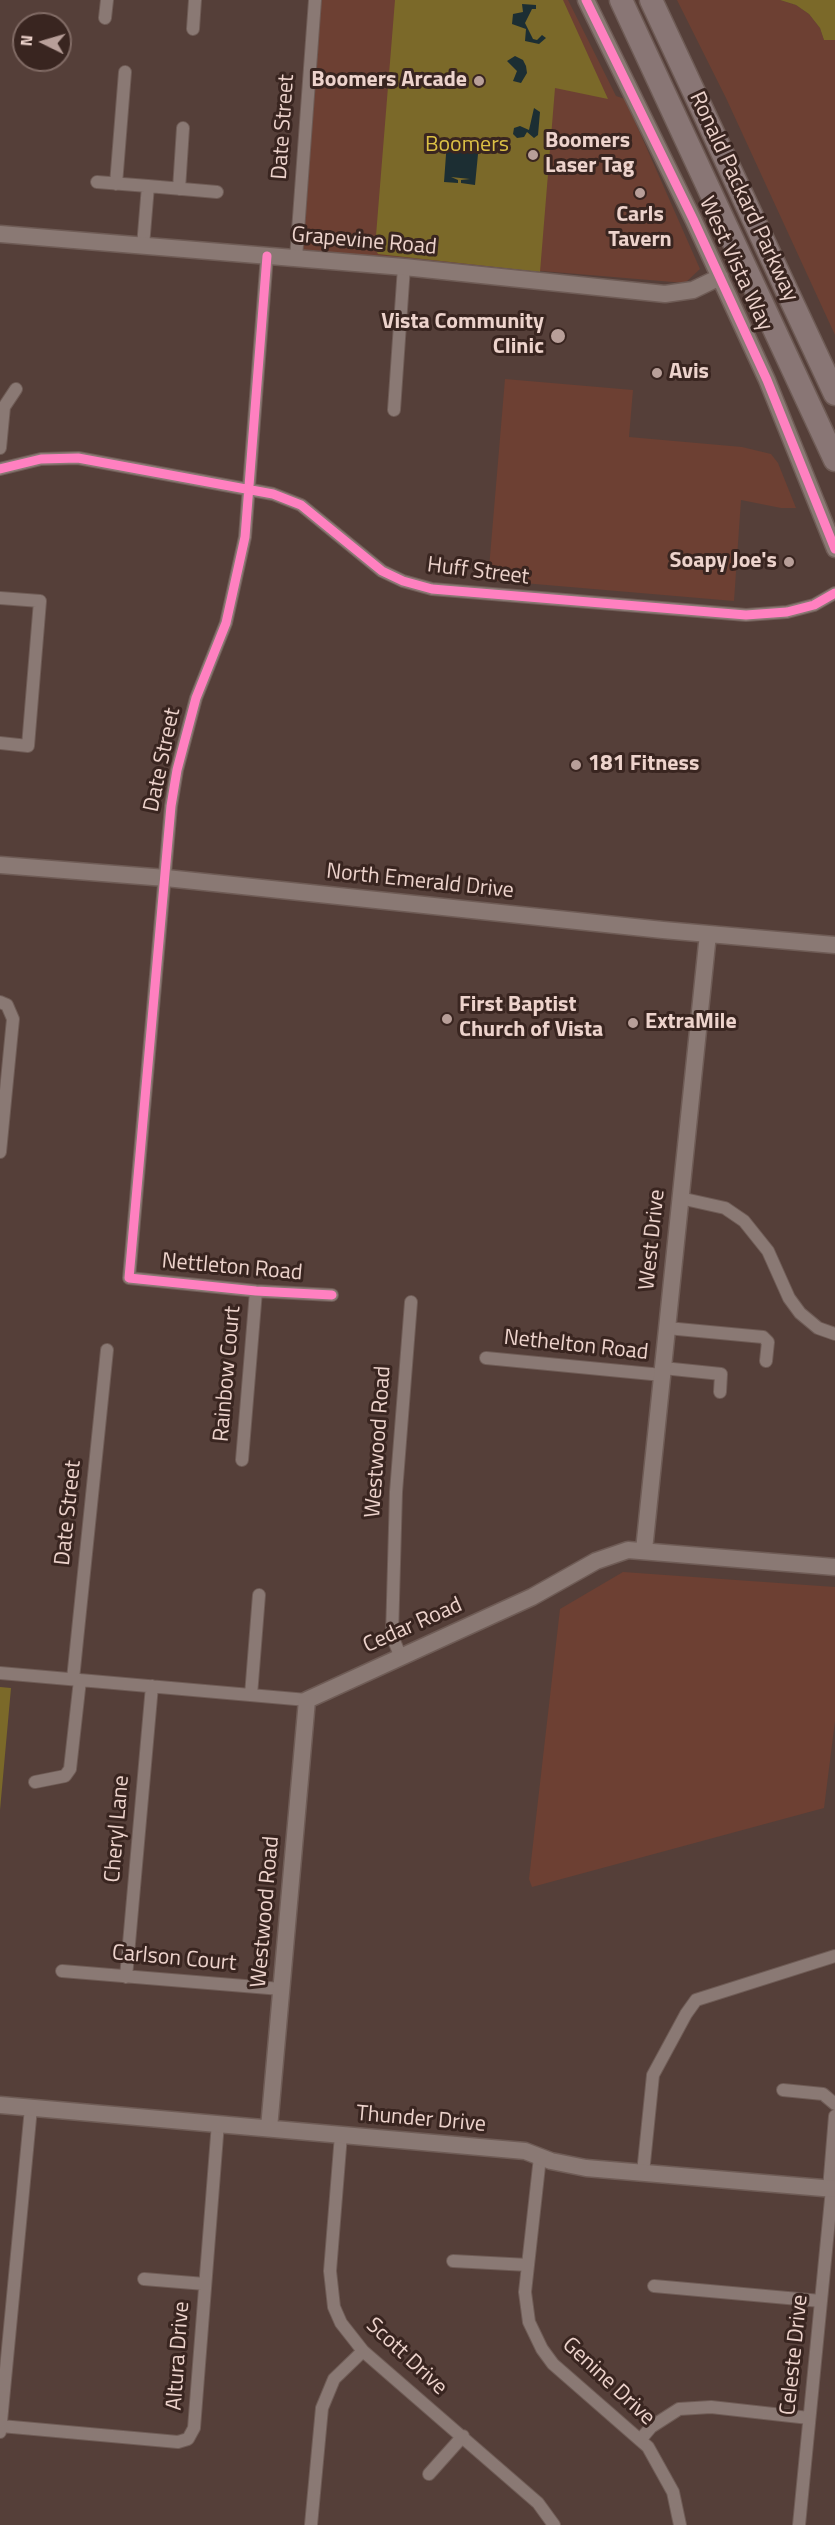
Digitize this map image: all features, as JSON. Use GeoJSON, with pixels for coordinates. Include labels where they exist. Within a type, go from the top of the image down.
{"type":"FeatureCollection","features":[{"type":"Feature","properties":{"kind":"highway","name":"Ronald Packard Parkway"},"geometry":{"type":"LineString","coordinates":[[621,0],[835,460]]}},
{"type":"Feature","properties":{"kind":"highway","name":"Ronald Packard Parkway"},"geometry":{"type":"LineString","coordinates":[[651,0],[835,394]]}},
{"type":"Feature","properties":{"kind":"highway"},"geometry":{"type":"LineString","coordinates":[[823,435],[835,480]]}},
{"type":"Feature","properties":{"kind":"street"},"geometry":{"type":"LineString","coordinates":[[105,18],[106,0]]}},
{"type":"Feature","properties":{"kind":"street"},"geometry":{"type":"LineString","coordinates":[[193,29],[195,0]]}},
{"type":"Feature","properties":{"kind":"street","name":"Date Street"},"geometry":{"type":"LineString","coordinates":[[296,258],[315,0]]}},
{"type":"Feature","properties":{"kind":"street","name":"West Vista Way"},"geometry":{"type":"LineString","coordinates":[[586,0],[720,278],[784,421],[835,549]]}},
{"type":"Feature","properties":{"kind":"street"},"geometry":{"type":"LineString","coordinates":[[116,184],[125,72]]}},
{"type":"Feature","properties":{"kind":"street"},"geometry":{"type":"LineString","coordinates":[[179,189],[183,128]]}},
{"type":"Feature","properties":{"kind":"street"},"geometry":{"type":"LineString","coordinates":[[98,182],[218,192]]}},
{"type":"Feature","properties":{"kind":"street"},"geometry":{"type":"LineString","coordinates":[[143,246],[148,186]]}},
{"type":"Feature","properties":{"kind":"street","name":"Grapevine Road"},"geometry":{"type":"LineString","coordinates":[[0,234],[404,267],[665,294],[693,290],[720,278]]}},
{"type":"Feature","properties":{"kind":"street","name":"Date Street"},"geometry":{"type":"LineString","coordinates":[[129,1278],[177,770],[196,698],[226,623],[245,537],[267,256]]}},
{"type":"Feature","properties":{"kind":"street"},"geometry":{"type":"LineString","coordinates":[[394,410],[404,267]]}},
{"type":"Feature","properties":{"kind":"street"},"geometry":{"type":"LineString","coordinates":[[0,448],[4,407],[16,389]]}},
{"type":"Feature","properties":{"kind":"street","name":"Huff Street"},"geometry":{"type":"LineString","coordinates":[[0,469],[40,459],[78,458],[273,494],[302,505],[382,571],[403,581],[432,589],[746,615],[787,612],[814,605],[835,594]]}},
{"type":"Feature","properties":{"kind":"street"},"geometry":{"type":"LineString","coordinates":[[0,598],[40,601],[28,746],[0,743]]}},
{"type":"Feature","properties":{"kind":"street","name":"North Emerald Drive"},"geometry":{"type":"LineString","coordinates":[[0,865],[166,878],[835,945]]}},
{"type":"Feature","properties":{"kind":"street","name":"West Drive"},"geometry":{"type":"LineString","coordinates":[[644,1550],[708,934]]}},
{"type":"Feature","properties":{"kind":"street"},"geometry":{"type":"LineString","coordinates":[[0,1002],[7,1005],[13,1019],[0,1152]]}},
{"type":"Feature","properties":{"kind":"street"},"geometry":{"type":"LineString","coordinates":[[680,1198],[714,1204],[725,1208],[744,1221],[768,1251],[789,1299],[800,1313],[818,1328],[835,1334]]}},
{"type":"Feature","properties":{"kind":"street","name":"Nettleton Road"},"geometry":{"type":"LineString","coordinates":[[129,1278],[256,1291],[333,1295]]}},
{"type":"Feature","properties":{"kind":"street","name":"Rainbow Court"},"geometry":{"type":"LineString","coordinates":[[242,1460],[256,1291]]}},
{"type":"Feature","properties":{"kind":"street","name":"Westwood Road"},"geometry":{"type":"LineString","coordinates":[[400,1655],[392,1636],[396,1492],[411,1302]]}},
{"type":"Feature","properties":{"kind":"street"},"geometry":{"type":"LineString","coordinates":[[667,1328],[763,1337],[768,1342],[766,1361]]}},
{"type":"Feature","properties":{"kind":"street","name":"Date Street"},"geometry":{"type":"LineString","coordinates":[[35,1782],[65,1776],[70,1768],[107,1350]]}},
{"type":"Feature","properties":{"kind":"street","name":"Nethelton Road"},"geometry":{"type":"LineString","coordinates":[[486,1358],[662,1372],[721,1374],[720,1392]]}},
{"type":"Feature","properties":{"kind":"street","name":"Cedar Road"},"geometry":{"type":"LineString","coordinates":[[307,1700],[400,1655],[532,1597],[596,1561],[628,1550],[835,1567]]}},
{"type":"Feature","properties":{"kind":"street"},"geometry":{"type":"LineString","coordinates":[[250,1695],[259,1595]]}},
{"type":"Feature","properties":{"kind":"street"},"geometry":{"type":"LineString","coordinates":[[0,1673],[307,1700]]}},
{"type":"Feature","properties":{"kind":"street","name":"Cheryl Lane"},"geometry":{"type":"LineString","coordinates":[[126,1977],[152,1686]]}},
{"type":"Feature","properties":{"kind":"street","name":"Westwood Road"},"geometry":{"type":"LineString","coordinates":[[269,2128],[307,1700]]}},
{"type":"Feature","properties":{"kind":"street"},"geometry":{"type":"LineString","coordinates":[[643,2173],[653,2075],[696,2000],[835,1956]]}},
{"type":"Feature","properties":{"kind":"street","name":"Carlson Court"},"geometry":{"type":"LineString","coordinates":[[62,1971],[282,1989]]}},
{"type":"Feature","properties":{"kind":"street"},"geometry":{"type":"LineString","coordinates":[[783,2090],[823,2094],[835,2104]]}},
{"type":"Feature","properties":{"kind":"street","name":"Thunder Drive"},"geometry":{"type":"LineString","coordinates":[[0,2105],[525,2151],[585,2168],[832,2189]]}},
{"type":"Feature","properties":{"kind":"street"},"geometry":{"type":"LineString","coordinates":[[0,2430],[32,2108]]}},
{"type":"Feature","properties":{"kind":"street","name":"Celeste Drive"},"geometry":{"type":"LineString","coordinates":[[799,2525],[832,2189],[835,2116]]}},
{"type":"Feature","properties":{"kind":"street","name":"Altura Drive"},"geometry":{"type":"LineString","coordinates":[[0,2430],[178,2442],[188,2439],[194,2428],[219,2123]]}},
{"type":"Feature","properties":{"kind":"street","name":"Scott Drive"},"geometry":{"type":"LineString","coordinates":[[341,2135],[330,2271],[334,2307],[341,2323],[363,2351],[538,2503],[554,2525]]}},
{"type":"Feature","properties":{"kind":"street","name":"Genine Drive"},"geometry":{"type":"LineString","coordinates":[[540,2157],[525,2292],[529,2322],[542,2349],[553,2364],[640,2440],[665,2473],[674,2492],[680,2525]]}},
{"type":"Feature","properties":{"kind":"street"},"geometry":{"type":"LineString","coordinates":[[453,2261],[528,2265]]}},
{"type":"Feature","properties":{"kind":"street"},"geometry":{"type":"LineString","coordinates":[[144,2279],[205,2284]]}},
{"type":"Feature","properties":{"kind":"street"},"geometry":{"type":"LineString","coordinates":[[654,2286],[821,2301]]}},
{"type":"Feature","properties":{"kind":"street"},"geometry":{"type":"LineString","coordinates":[[311,2525],[322,2408],[334,2379],[363,2351]]}},
{"type":"Feature","properties":{"kind":"street"},"geometry":{"type":"LineString","coordinates":[[640,2440],[651,2427],[679,2409],[711,2407],[809,2418]]}},
{"type":"Feature","properties":{"kind":"street"},"geometry":{"type":"LineString","coordinates":[[429,2474],[463,2436]]}},
{"type":"Feature","properties":{"kind":"shaded area"},"geometry":{"type":"Polygon","coordinates":[[[320,0],[568,0],[616,96],[625,99],[700,269],[685,283],[302,251],[320,0]]]}},
{"type":"Feature","properties":{"kind":"shaded area"},"geometry":{"type":"Polygon","coordinates":[[[677,0],[780,0],[796,5],[809,14],[820,28],[824,40],[835,40],[835,335],[726,98],[677,0]]]}},
{"type":"Feature","properties":{"kind":"shaded area"},"geometry":{"type":"Polygon","coordinates":[[[505,379],[633,390],[629,437],[742,447],[771,454],[778,463],[796,508],[781,508],[741,500],[734,601],[488,580],[505,379]]]}},
{"type":"Feature","properties":{"kind":"shaded area"},"geometry":{"type":"Polygon","coordinates":[[[623,1572],[835,1587],[835,1721],[824,1808],[532,1887],[529,1879],[560,1609],[623,1572]]]}},
{"type":"Feature","properties":{"kind":"green space","name":"Boomers"},"geometry":{"type":"Polygon","coordinates":[[[395,0],[563,0],[608,99],[555,88],[540,272],[378,254],[375,248],[395,0]]]}},
{"type":"Feature","properties":{"kind":"green space"},"geometry":{"type":"Polygon","coordinates":[[[780,0],[835,0],[835,40],[824,40],[820,28],[809,14],[796,5],[780,0]]]}},
{"type":"Feature","properties":{"kind":"green space"},"geometry":{"type":"Polygon","coordinates":[[[0,1687],[11,1688],[0,1810],[0,1687]]]}},
{"type":"Feature","properties":{"kind":"water"},"geometry":{"type":"Polygon","coordinates":[[[522,4],[536,5],[536,9],[532,9],[525,23],[533,39],[537,40],[542,35],[546,38],[539,44],[525,41],[526,29],[512,24],[513,14],[523,12],[522,4]]]}},
{"type":"Feature","properties":{"kind":"water"},"geometry":{"type":"Polygon","coordinates":[[[515,56],[523,60],[526,66],[527,73],[521,83],[513,81],[517,71],[507,61],[515,56]]]}},
{"type":"Feature","properties":{"kind":"water"},"geometry":{"type":"Polygon","coordinates":[[[534,108],[540,112],[538,135],[534,138],[527,132],[524,137],[517,138],[513,134],[514,128],[520,126],[529,130],[534,108]]]}},
{"type":"Feature","properties":{"kind":"water"},"geometry":{"type":"Polygon","coordinates":[[[447,141],[479,144],[475,185],[461,183],[461,180],[470,179],[451,177],[458,180],[458,183],[444,182],[447,141]]]}},
{"type":"Feature","properties":{"kind":"cycle path"},"geometry":{"type":"LineString","coordinates":[[586,0],[693,219],[767,380],[835,549]]}},
{"type":"Feature","properties":{"kind":"cycle path"},"geometry":{"type":"LineString","coordinates":[[267,256],[245,537],[226,623],[196,698],[177,770],[171,806],[129,1278],[256,1291],[332,1295]]}},
{"type":"Feature","properties":{"kind":"cycle path"},"geometry":{"type":"LineString","coordinates":[[0,469],[41,459],[78,458],[273,494],[301,505],[382,571],[403,581],[432,589],[746,615],[787,612],[814,605],[835,593]]}},
{"type":"Feature","properties":{"kind":"place","name":"Boomers Arcade"},"geometry":{"type":"Point","coordinates":[479,81]}},
{"type":"Feature","properties":{"kind":"place","name":"Boomers Laser Tag"},"geometry":{"type":"Point","coordinates":[533,155]}},
{"type":"Feature","properties":{"kind":"place","name":"Carls Tavern"},"geometry":{"type":"Point","coordinates":[640,193]}},
{"type":"Feature","properties":{"kind":"place","name":"Vista Community Clinic"},"geometry":{"type":"Point","coordinates":[558,336]}},
{"type":"Feature","properties":{"kind":"place","name":"Avis"},"geometry":{"type":"Point","coordinates":[657,373]}},
{"type":"Feature","properties":{"kind":"place","name":"Soapy Joe's"},"geometry":{"type":"Point","coordinates":[789,562]}},
{"type":"Feature","properties":{"kind":"place","name":"181 Fitness"},"geometry":{"type":"Point","coordinates":[576,765]}},
{"type":"Feature","properties":{"kind":"place","name":"First Baptist Church of Vista"},"geometry":{"type":"Point","coordinates":[447,1019]}},
{"type":"Feature","properties":{"kind":"place","name":"ExtraMile"},"geometry":{"type":"Point","coordinates":[633,1023]}}]}
